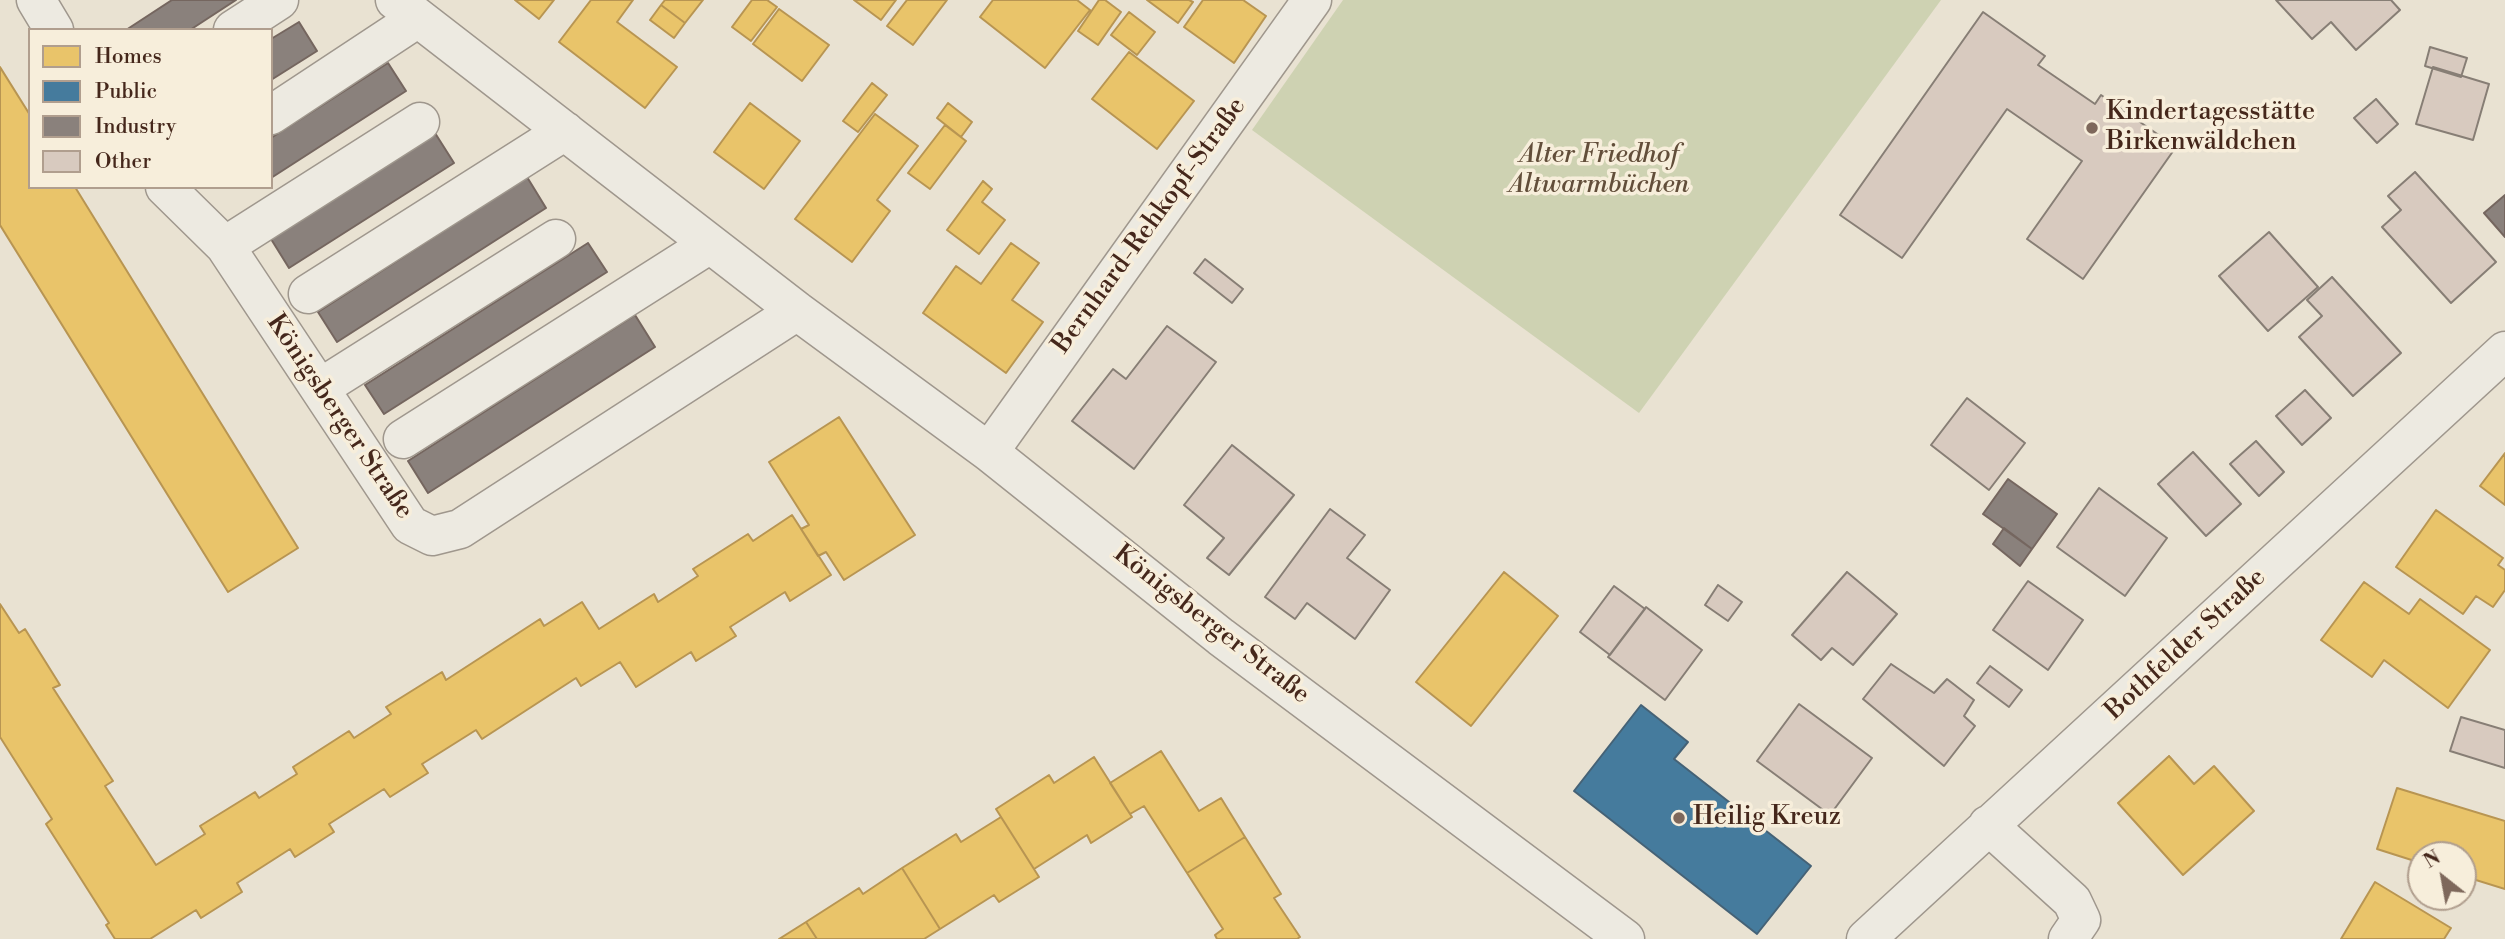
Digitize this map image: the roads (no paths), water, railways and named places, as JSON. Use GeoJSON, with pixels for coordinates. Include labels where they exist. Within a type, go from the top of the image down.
{"type":"FeatureCollection","features":[{"type":"Feature","properties":{"kind":"street"},"geometry":{"type":"LineString","coordinates":[[36,0],[53,28]]}},
{"type":"Feature","properties":{"kind":"street"},"geometry":{"type":"LineString","coordinates":[[236,28],[279,0]]}},
{"type":"Feature","properties":{"kind":"street","name":"Bernhard-Rehkopf-Straße"},"geometry":{"type":"LineString","coordinates":[[989,452],[1312,0]]}},
{"type":"Feature","properties":{"kind":"street"},"geometry":{"type":"LineString","coordinates":[[273,113],[407,9]]}},
{"type":"Feature","properties":{"kind":"street","name":"Königsberger Straße"},"geometry":{"type":"LineString","coordinates":[[407,9],[797,311],[989,452],[1222,637],[1625,939]]}},
{"type":"Feature","properties":{"kind":"street"},"geometry":{"type":"LineString","coordinates":[[225,246],[420,122]]}},
{"type":"Feature","properties":{"kind":"street"},"geometry":{"type":"LineString","coordinates":[[308,294],[565,131]]}},
{"type":"Feature","properties":{"kind":"street","name":"Königsberger Straße"},"geometry":{"type":"LineString","coordinates":[[167,189],[225,246],[410,525],[432,536],[460,529],[797,311]]}},
{"type":"Feature","properties":{"kind":"street"},"geometry":{"type":"LineString","coordinates":[[320,388],[556,239]]}},
{"type":"Feature","properties":{"kind":"street"},"geometry":{"type":"LineString","coordinates":[[403,439],[710,244]]}},
{"type":"Feature","properties":{"kind":"street","name":"Bothfelder Straße"},"geometry":{"type":"LineString","coordinates":[[1866,939],[2505,351]]}},
{"type":"Feature","properties":{"kind":"street"},"geometry":{"type":"LineString","coordinates":[[1988,825],[2072,901],[2081,920],[2068,939]]}},
{"type":"Feature","properties":{"kind":"place","name":"Kindertagesstätte Birkenwäldchen"},"geometry":{"type":"Point","coordinates":[2092,128]}},
{"type":"Feature","properties":{"kind":"place","name":"Heilig Kreuz"},"geometry":{"type":"Point","coordinates":[1679,818]}},
{"type":"Feature","properties":{"kind":"park label","name":"Alter Friedhof Altwarmbüchen"},"geometry":{"type":"Point","coordinates":[1599,171]}}]}
